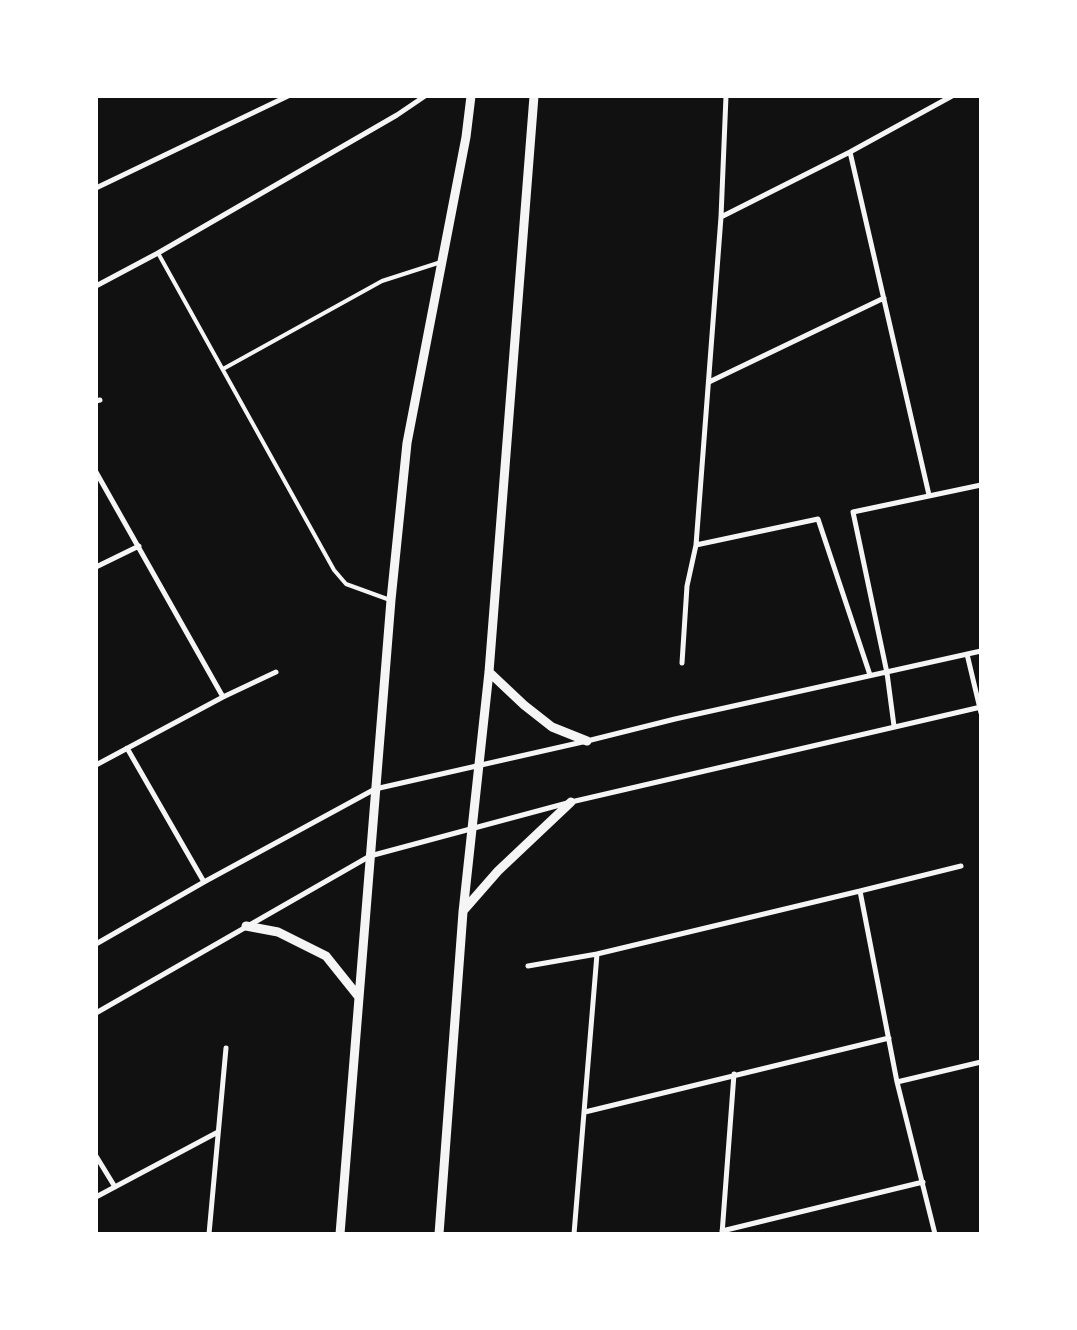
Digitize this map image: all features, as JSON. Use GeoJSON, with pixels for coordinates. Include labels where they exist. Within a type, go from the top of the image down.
{"type":"FeatureCollection","features":[{"type":"Feature","properties":{"kind":"street"},"geometry":{"type":"LineString","coordinates":[[96,188],[288,96]]}},
{"type":"Feature","properties":{"kind":"street"},"geometry":{"type":"LineString","coordinates":[[96,286],[158,253],[397,115],[425,96]]}},
{"type":"Feature","properties":{"kind":"street"},"geometry":{"type":"LineString","coordinates":[[340,1234],[375,789],[407,442],[466,137],[471,96]]}},
{"type":"Feature","properties":{"kind":"street"},"geometry":{"type":"LineString","coordinates":[[439,1234],[463,912],[489,672],[534,96]]}},
{"type":"Feature","properties":{"kind":"street"},"geometry":{"type":"LineString","coordinates":[[682,663],[687,586],[696,545],[709,382],[721,217],[726,96]]}},
{"type":"Feature","properties":{"kind":"street"},"geometry":{"type":"LineString","coordinates":[[721,217],[850,152],[952,96]]}},
{"type":"Feature","properties":{"kind":"street"},"geometry":{"type":"LineString","coordinates":[[850,152],[929,495]]}},
{"type":"Feature","properties":{"kind":"street"},"geometry":{"type":"LineString","coordinates":[[709,382],[884,298]]}},
{"type":"Feature","properties":{"kind":"street"},"geometry":{"type":"LineString","coordinates":[[96,472],[224,697]]}},
{"type":"Feature","properties":{"kind":"street"},"geometry":{"type":"LineString","coordinates":[[894,726],[887,673],[853,512],[981,485]]}},
{"type":"Feature","properties":{"kind":"street"},"geometry":{"type":"LineString","coordinates":[[696,545],[818,519],[870,675]]}},
{"type":"Feature","properties":{"kind":"street"},"geometry":{"type":"LineString","coordinates":[[96,568],[139,546]]}},
{"type":"Feature","properties":{"kind":"street"},"geometry":{"type":"LineString","coordinates":[[96,944],[204,882],[375,789],[675,719],[981,651]]}},
{"type":"Feature","properties":{"kind":"street"},"geometry":{"type":"LineString","coordinates":[[96,1013],[370,856],[571,802],[894,726],[980,709],[967,654]]}},
{"type":"Feature","properties":{"kind":"street"},"geometry":{"type":"LineString","coordinates":[[96,765],[224,697],[276,672]]}},
{"type":"Feature","properties":{"kind":"street"},"geometry":{"type":"LineString","coordinates":[[489,672],[524,705],[552,727],[587,741]]}},
{"type":"Feature","properties":{"kind":"street"},"geometry":{"type":"LineString","coordinates":[[127,748],[204,882]]}},
{"type":"Feature","properties":{"kind":"street"},"geometry":{"type":"LineString","coordinates":[[463,912],[498,871],[571,802]]}},
{"type":"Feature","properties":{"kind":"street"},"geometry":{"type":"LineString","coordinates":[[528,966],[597,954],[961,866]]}},
{"type":"Feature","properties":{"kind":"street"},"geometry":{"type":"LineString","coordinates":[[860,891],[898,1082],[935,1234]]}},
{"type":"Feature","properties":{"kind":"street"},"geometry":{"type":"LineString","coordinates":[[246,926],[278,932],[326,956],[358,996]]}},
{"type":"Feature","properties":{"kind":"street"},"geometry":{"type":"LineString","coordinates":[[574,1234],[597,954]]}},
{"type":"Feature","properties":{"kind":"street"},"geometry":{"type":"LineString","coordinates":[[585,1112],[734,1074],[889,1038]]}},
{"type":"Feature","properties":{"kind":"street"},"geometry":{"type":"LineString","coordinates":[[209,1234],[226,1048]]}},
{"type":"Feature","properties":{"kind":"street"},"geometry":{"type":"LineString","coordinates":[[898,1082],[981,1062]]}},
{"type":"Feature","properties":{"kind":"street"},"geometry":{"type":"LineString","coordinates":[[734,1074],[722,1232],[923,1182]]}},
{"type":"Feature","properties":{"kind":"street"},"geometry":{"type":"LineString","coordinates":[[96,1197],[218,1132]]}},
{"type":"Feature","properties":{"kind":"street"},"geometry":{"type":"LineString","coordinates":[[96,1156],[115,1188]]}},
{"type":"Feature","properties":{"kind":"lane"},"geometry":{"type":"LineString","coordinates":[[158,253],[334,570],[346,584],[391,600]]}},
{"type":"Feature","properties":{"kind":"lane"},"geometry":{"type":"LineString","coordinates":[[223,369],[382,281],[441,262]]}}]}
